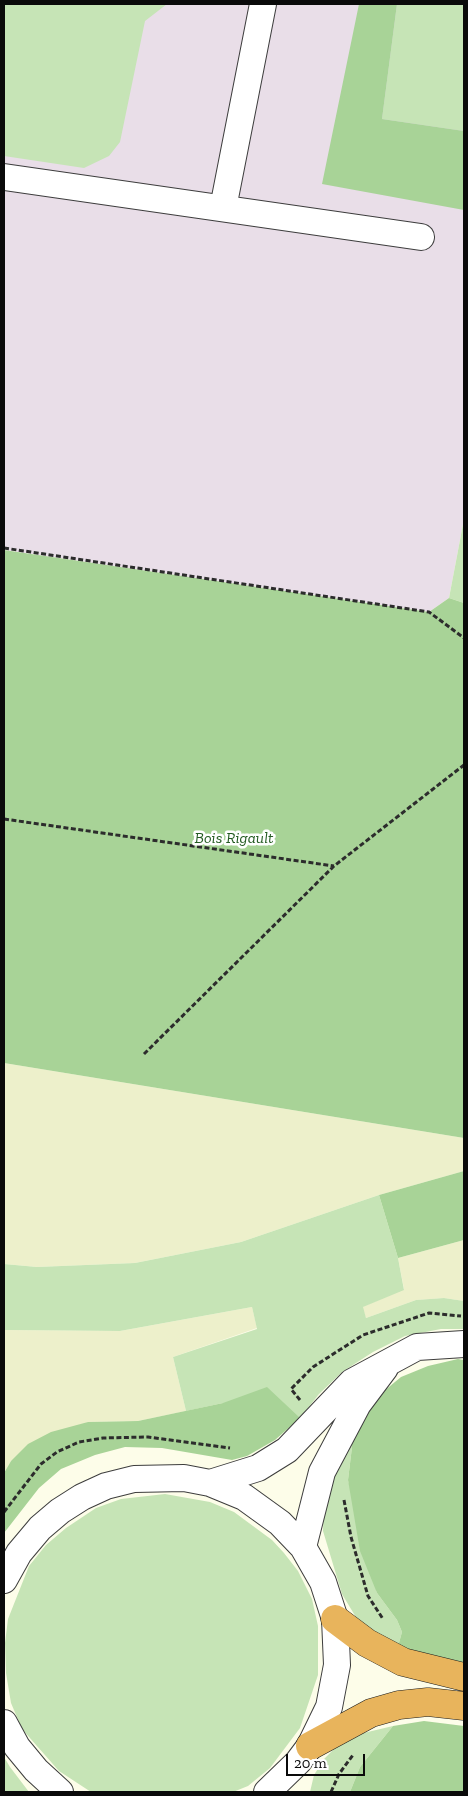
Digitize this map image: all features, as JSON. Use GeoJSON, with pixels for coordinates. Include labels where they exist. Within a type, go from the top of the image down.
{"type":"FeatureCollection","features":[{"type":"Feature","properties":{"kind":"highway"},"geometry":{"type":"LineString","coordinates":[[335,1619],[367,1643],[403,1662],[464,1677]]}},
{"type":"Feature","properties":{"kind":"highway"},"geometry":{"type":"LineString","coordinates":[[304,1754],[371,1713],[399,1705],[428,1702],[464,1706]]}},
{"type":"Feature","properties":{"kind":"street"},"geometry":{"type":"LineString","coordinates":[[223,208],[263,4]]}},
{"type":"Feature","properties":{"kind":"street"},"geometry":{"type":"LineString","coordinates":[[4,177],[421,237]]}},
{"type":"Feature","properties":{"kind":"street"},"geometry":{"type":"LineString","coordinates":[[210,1483],[258,1468],[287,1450],[352,1382],[390,1361],[417,1347],[464,1344]]}},
{"type":"Feature","properties":{"kind":"street"},"geometry":{"type":"LineString","coordinates":[[303,1548],[322,1472],[358,1404],[390,1361]]}},
{"type":"Feature","properties":{"kind":"street"},"geometry":{"type":"LineString","coordinates":[[5,1576],[19,1553],[40,1528],[60,1511],[82,1497],[106,1486],[134,1479],[184,1478],[210,1483],[244,1497],[280,1523],[303,1548],[323,1582],[335,1619],[338,1648],[334,1690],[322,1724],[304,1754],[266,1792]]}},
{"type":"Feature","properties":{"kind":"street"},"geometry":{"type":"LineString","coordinates":[[4,1722],[39,1781],[60,1792]]}},
{"type":"Feature","properties":{"kind":"street"},"geometry":{"type":"LineString","coordinates":[[300,1792],[304,1754]]}},
{"type":"Feature","properties":{"kind":"path"},"geometry":{"type":"LineString","coordinates":[[4,548],[429,612],[464,638]]}},
{"type":"Feature","properties":{"kind":"path"},"geometry":{"type":"LineString","coordinates":[[144,1054],[334,866],[464,765]]}},
{"type":"Feature","properties":{"kind":"path"},"geometry":{"type":"LineString","coordinates":[[4,819],[334,866]]}},
{"type":"Feature","properties":{"kind":"path"},"geometry":{"type":"LineString","coordinates":[[4,1512],[41,1464],[57,1452],[79,1442],[103,1438],[148,1437],[233,1448]]}},
{"type":"Feature","properties":{"kind":"shaded area"},"geometry":{"type":"Polygon","coordinates":[[[4,4],[464,4],[464,519],[449,598],[429,612],[4,550],[4,4]]]}},
{"type":"Feature","properties":{"kind":"green space"},"geometry":{"type":"Polygon","coordinates":[[[4,4],[167,4],[145,21],[120,142],[109,156],[84,168],[4,156],[4,4]]]}},
{"type":"Feature","properties":{"kind":"green space"},"geometry":{"type":"Polygon","coordinates":[[[359,4],[397,4],[382,119],[464,131],[464,210],[322,184],[359,4]]]}},
{"type":"Feature","properties":{"kind":"green space"},"geometry":{"type":"Polygon","coordinates":[[[397,4],[464,4],[464,131],[382,119],[397,4]]]}},
{"type":"Feature","properties":{"kind":"green space"},"geometry":{"type":"Polygon","coordinates":[[[464,519],[464,603],[449,598],[464,519]]]}},
{"type":"Feature","properties":{"kind":"green space","name":"Bois Rigault"},"geometry":{"type":"Polygon","coordinates":[[[4,550],[429,612],[449,598],[464,603],[464,1138],[4,1063],[4,550]]]}},
{"type":"Feature","properties":{"kind":"green space"},"geometry":{"type":"Polygon","coordinates":[[[4,1063],[464,1138],[464,1171],[379,1195],[241,1242],[135,1263],[37,1267],[4,1264],[4,1063]]]}},
{"type":"Feature","properties":{"kind":"green space"},"geometry":{"type":"Polygon","coordinates":[[[464,1171],[464,1240],[398,1258],[379,1195],[464,1171]]]}},
{"type":"Feature","properties":{"kind":"green space"},"geometry":{"type":"Polygon","coordinates":[[[379,1195],[398,1258],[404,1290],[363,1307],[366,1318],[416,1300],[444,1298],[464,1301],[464,1329],[441,1329],[405,1336],[373,1352],[342,1372],[319,1394],[300,1418],[223,1403],[186,1411],[173,1357],[257,1329],[252,1307],[120,1331],[4,1330],[4,1264],[37,1267],[135,1263],[241,1242],[379,1195]]]}},
{"type":"Feature","properties":{"kind":"green space"},"geometry":{"type":"Polygon","coordinates":[[[464,1240],[464,1301],[444,1298],[416,1300],[366,1318],[362,1307],[404,1289],[398,1258],[464,1240]]]}},
{"type":"Feature","properties":{"kind":"green space"},"geometry":{"type":"Polygon","coordinates":[[[252,1307],[257,1328],[173,1357],[186,1411],[138,1421],[88,1422],[11,1461],[4,1473],[4,1330],[120,1331],[252,1307]]]}},
{"type":"Feature","properties":{"kind":"green space"},"geometry":{"type":"Polygon","coordinates":[[[458,1359],[464,1360],[464,1663],[425,1660],[397,1650],[402,1632],[397,1620],[377,1593],[360,1551],[348,1480],[352,1447],[350,1434],[378,1396],[401,1377],[428,1366],[458,1359]]]}},
{"type":"Feature","properties":{"kind":"green space"},"geometry":{"type":"Polygon","coordinates":[[[267,1387],[300,1418],[275,1440],[247,1456],[232,1460],[162,1448],[125,1447],[95,1455],[61,1469],[39,1488],[4,1533],[4,1473],[11,1461],[28,1444],[51,1432],[88,1422],[138,1421],[223,1403],[267,1387]]]}},
{"type":"Feature","properties":{"kind":"green space"},"geometry":{"type":"Polygon","coordinates":[[[350,1434],[352,1447],[348,1480],[377,1593],[397,1620],[402,1632],[397,1650],[357,1619],[342,1594],[323,1531],[324,1500],[350,1434]]]}},
{"type":"Feature","properties":{"kind":"green space"},"geometry":{"type":"Polygon","coordinates":[[[165,1494],[210,1502],[234,1512],[272,1540],[284,1553],[298,1571],[312,1599],[318,1626],[318,1675],[300,1728],[270,1768],[248,1786],[233,1792],[91,1792],[59,1771],[22,1729],[11,1703],[6,1673],[5,1643],[8,1619],[29,1566],[46,1545],[66,1528],[96,1508],[121,1499],[165,1494]]]}},
{"type":"Feature","properties":{"kind":"green space"},"geometry":{"type":"Polygon","coordinates":[[[424,1721],[464,1726],[464,1792],[350,1792],[360,1767],[393,1726],[424,1721]]]}},
{"type":"Feature","properties":{"kind":"green space"},"geometry":{"type":"Polygon","coordinates":[[[393,1726],[360,1767],[350,1792],[310,1792],[314,1775],[324,1759],[337,1746],[355,1735],[393,1726]]]}},
{"type":"Feature","properties":{"kind":"green space"},"geometry":{"type":"Polygon","coordinates":[[[4,1757],[10,1767],[29,1792],[4,1792],[4,1757]]]}}]}
